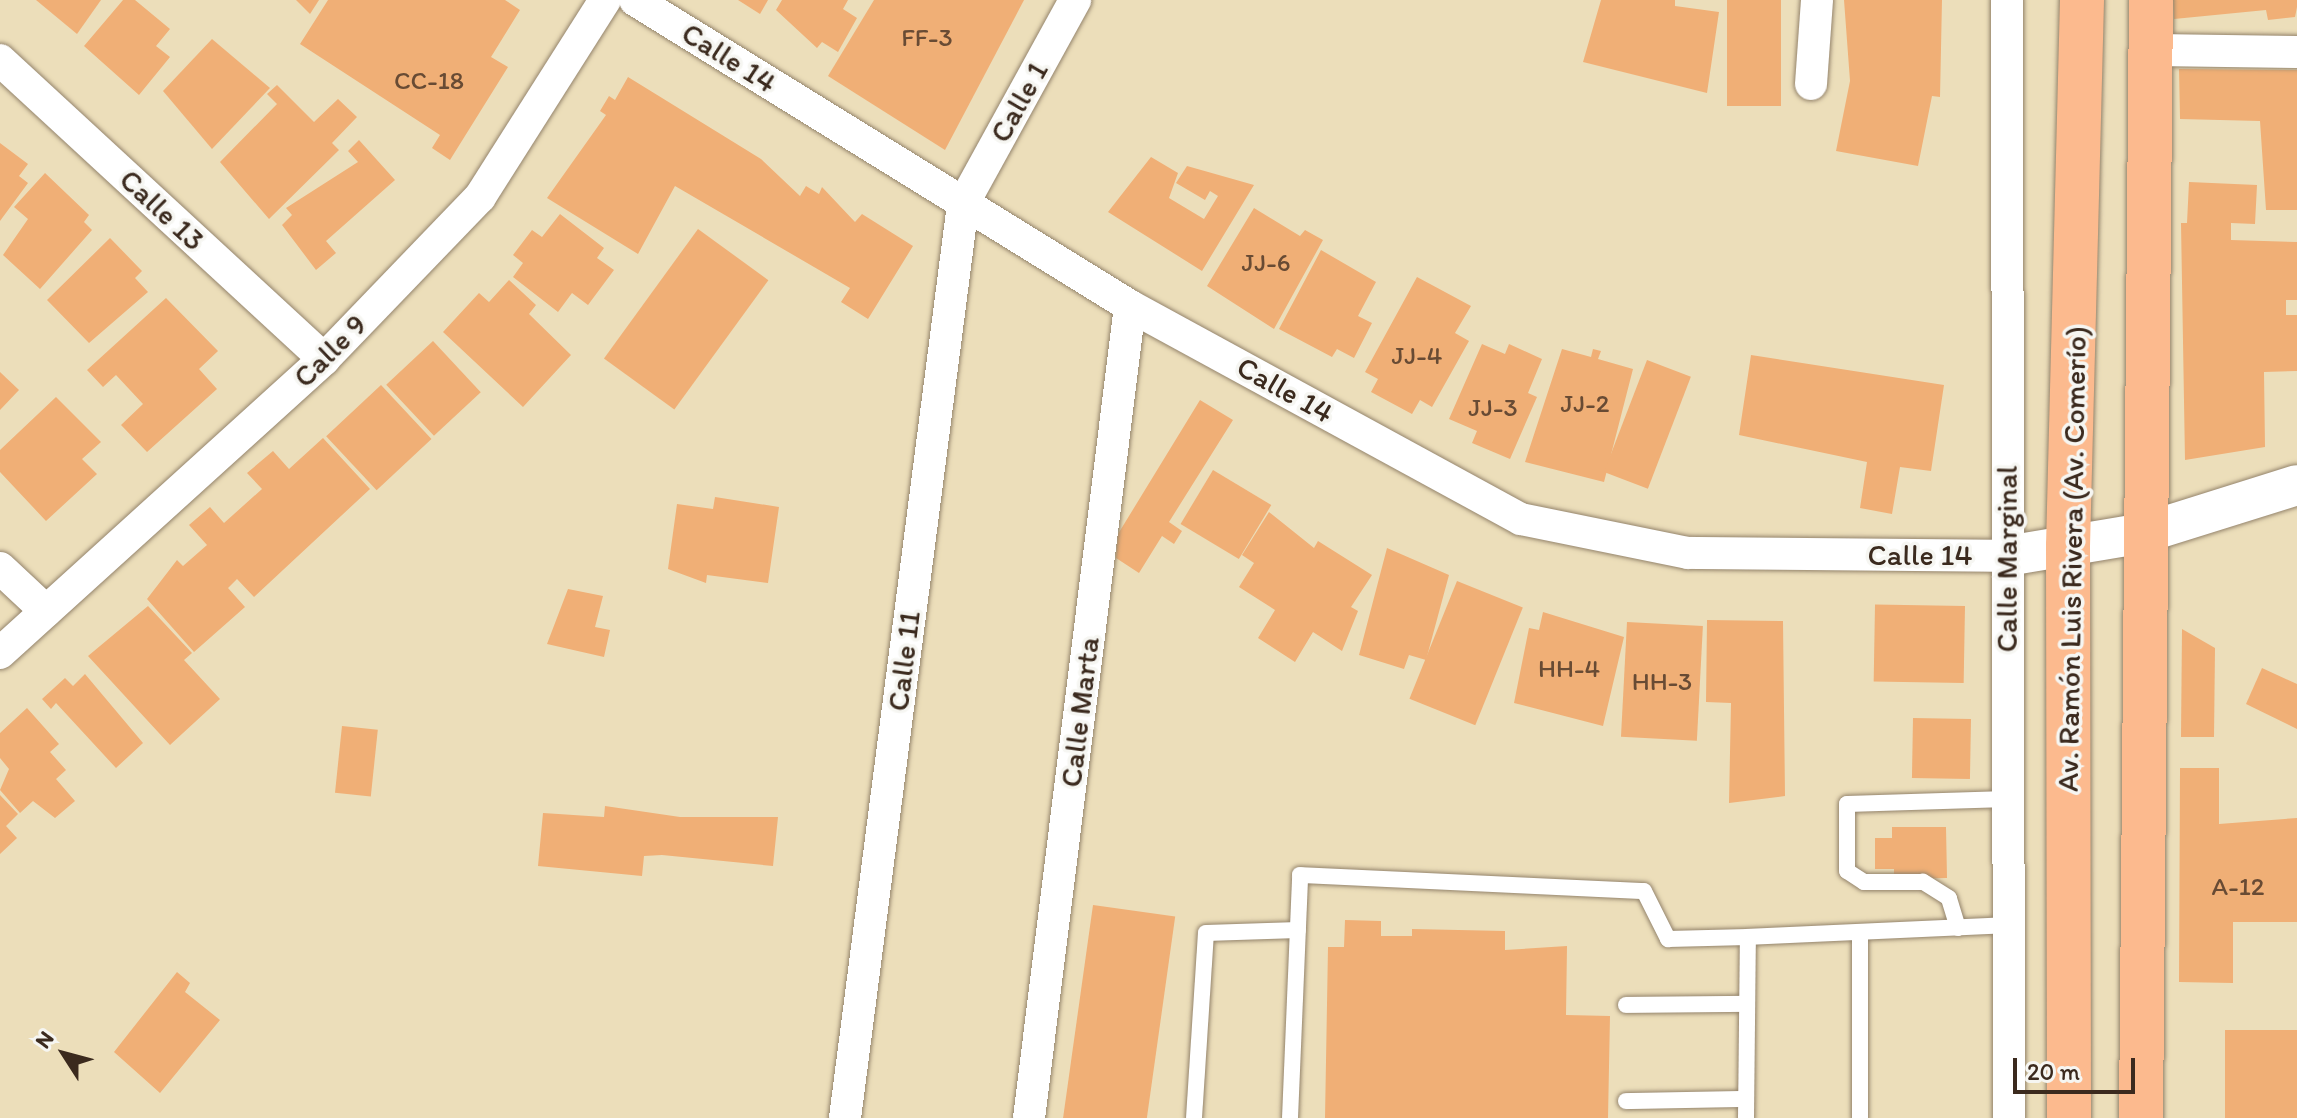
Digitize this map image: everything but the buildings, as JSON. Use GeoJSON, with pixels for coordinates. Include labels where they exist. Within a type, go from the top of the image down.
{"type":"FeatureCollection","features":[{"type":"Feature","properties":{"kind":"main road","name":"Av. Ramón Luis Rivera (Av. Comerío)"},"geometry":{"type":"LineString","coordinates":[[2069,1118],[2068,546],[2082,0]]}},
{"type":"Feature","properties":{"kind":"main road"},"geometry":{"type":"LineString","coordinates":[[2141,1118],[2144,533],[2154,50],[2151,0]]}},
{"type":"Feature","properties":{"kind":"street","name":"Calle 9"},"geometry":{"type":"LineString","coordinates":[[0,653],[324,359],[480,197],[605,0]]}},
{"type":"Feature","properties":{"kind":"street","name":"Calle 14"},"geometry":{"type":"LineString","coordinates":[[635,0],[1130,306],[1521,519],[1688,553],[2007,556]]}},
{"type":"Feature","properties":{"kind":"street","name":"Calle 1"},"geometry":{"type":"LineString","coordinates":[[963,204],[1075,0]]}},
{"type":"Feature","properties":{"kind":"street"},"geometry":{"type":"LineString","coordinates":[[1811,84],[1817,0]]}},
{"type":"Feature","properties":{"kind":"street","name":"Calle Marginal"},"geometry":{"type":"LineString","coordinates":[[2007,0],[2009,1118]]}},
{"type":"Feature","properties":{"kind":"street"},"geometry":{"type":"LineString","coordinates":[[2154,50],[2297,52]]}},
{"type":"Feature","properties":{"kind":"street","name":"Calle 13"},"geometry":{"type":"LineString","coordinates":[[0,60],[324,359]]}},
{"type":"Feature","properties":{"kind":"street","name":"Calle 11"},"geometry":{"type":"LineString","coordinates":[[845,1118],[963,204]]}},
{"type":"Feature","properties":{"kind":"street","name":"Calle Marta"},"geometry":{"type":"LineString","coordinates":[[1029,1118],[1130,306]]}},
{"type":"Feature","properties":{"kind":"street"},"geometry":{"type":"LineString","coordinates":[[2007,556],[2144,533],[2297,485]]}},
{"type":"Feature","properties":{"kind":"street"},"geometry":{"type":"LineString","coordinates":[[0,568],[46,611]]}},
{"type":"Feature","properties":{"kind":"lane"},"geometry":{"type":"LineString","coordinates":[[1958,928],[1949,898],[1923,882],[1864,882],[1847,871],[1847,804],[2007,799]]}},
{"type":"Feature","properties":{"kind":"lane"},"geometry":{"type":"LineString","coordinates":[[1290,1118],[1300,875],[1644,891],[1668,939],[2008,925]]}},
{"type":"Feature","properties":{"kind":"lane"},"geometry":{"type":"LineString","coordinates":[[1194,1118],[1206,933],[1298,930]]}},
{"type":"Feature","properties":{"kind":"lane"},"geometry":{"type":"LineString","coordinates":[[1860,932],[1860,1118]]}},
{"type":"Feature","properties":{"kind":"lane"},"geometry":{"type":"LineString","coordinates":[[1746,1118],[1748,937]]}},
{"type":"Feature","properties":{"kind":"lane"},"geometry":{"type":"LineString","coordinates":[[1626,1005],[1747,1004]]}},
{"type":"Feature","properties":{"kind":"lane"},"geometry":{"type":"LineString","coordinates":[[1626,1101],[1746,1099]]}}]}
